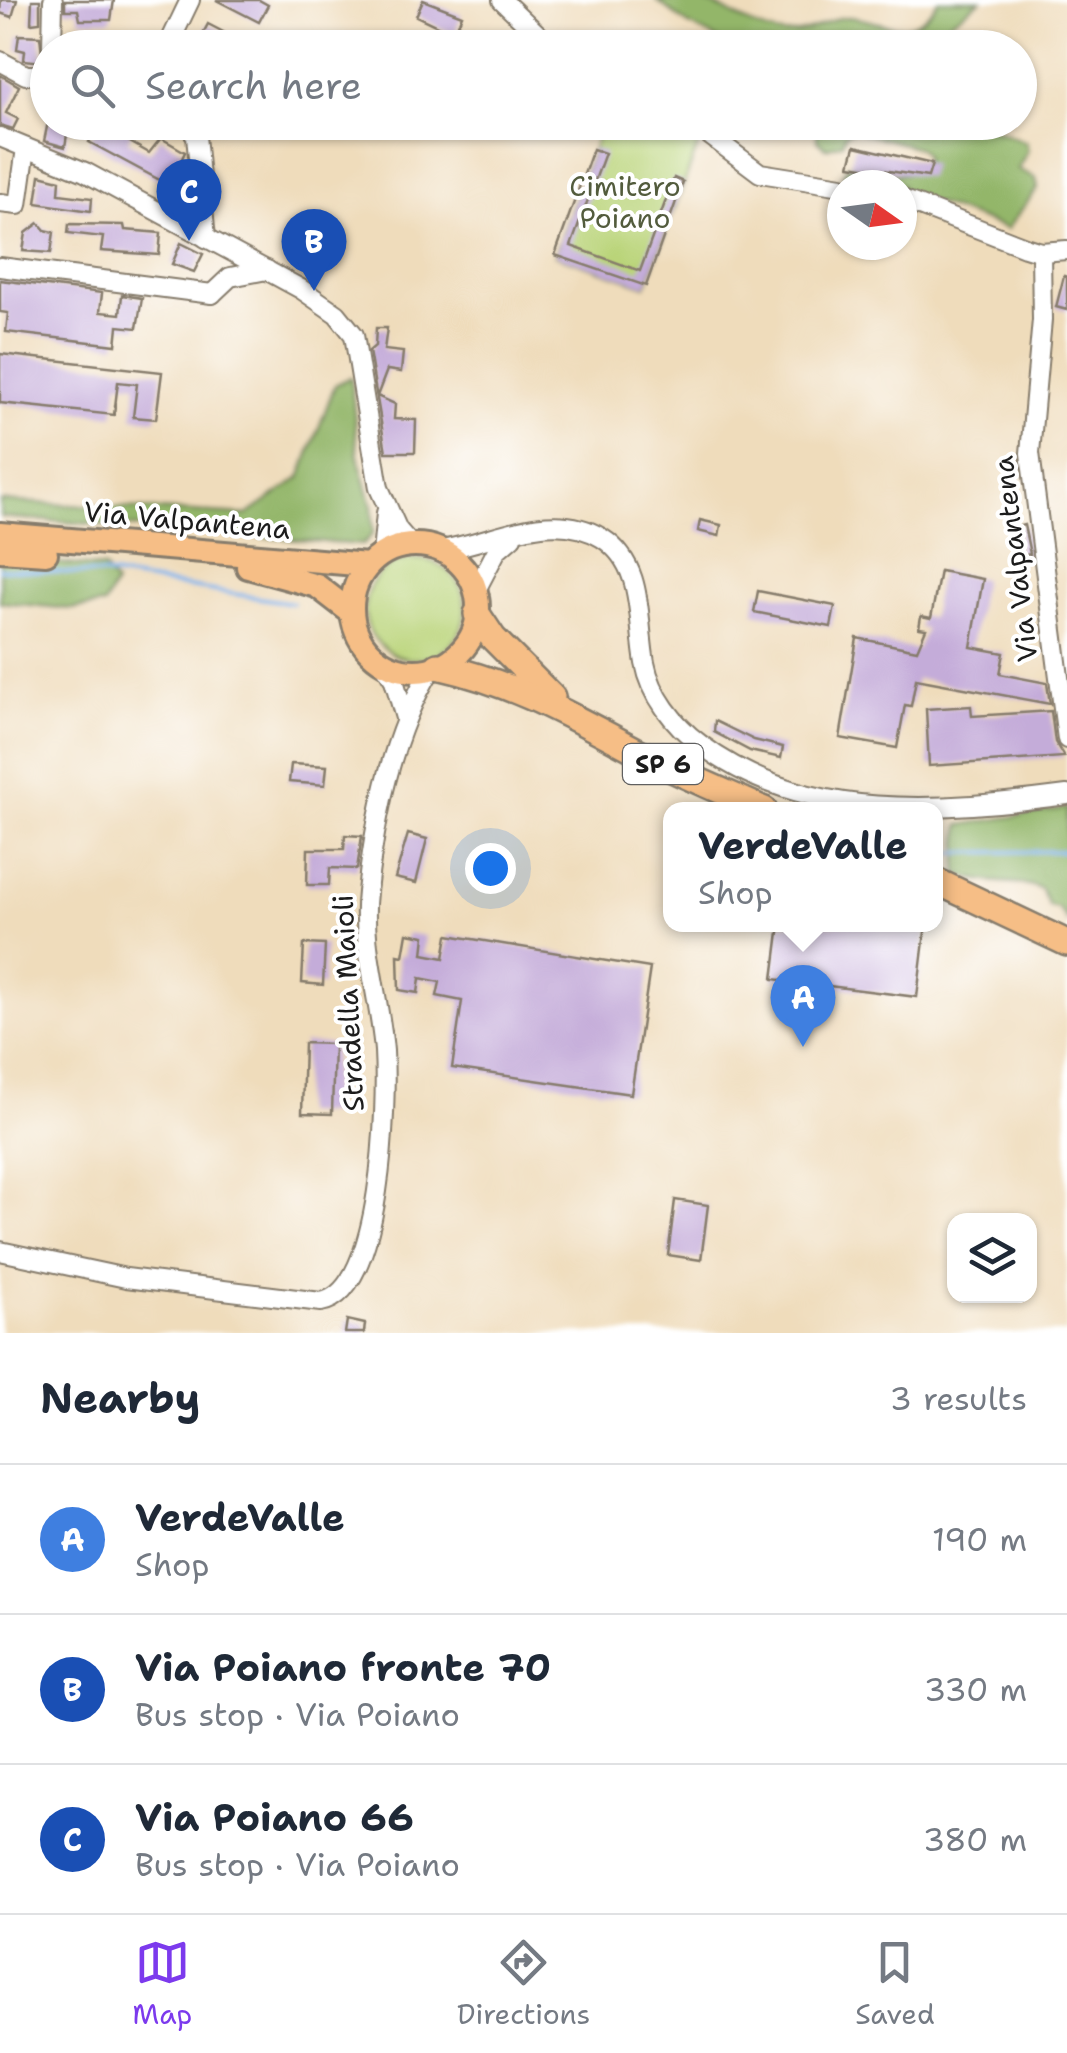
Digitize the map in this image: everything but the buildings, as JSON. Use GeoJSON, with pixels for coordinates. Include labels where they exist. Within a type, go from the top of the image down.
{"type":"FeatureCollection","features":[{"type":"Feature","properties":{"kind":"highway"},"geometry":{"type":"LineString","coordinates":[[476,603],[524,672],[567,710]]}},
{"type":"Feature","properties":{"kind":"highway"},"geometry":{"type":"LineString","coordinates":[[435,667],[494,680],[567,710]]}},
{"type":"Feature","properties":{"kind":"highway","name":"SP 6"},"geometry":{"type":"LineString","coordinates":[[567,710],[666,766],[746,802]]}},
{"type":"Feature","properties":{"kind":"highway"},"geometry":{"type":"LineString","coordinates":[[943,884],[1067,942]]}},
{"type":"Feature","properties":{"kind":"main road","name":"Via Valpantena"},"geometry":{"type":"LineString","coordinates":[[0,534],[375,559],[411,544]]}},
{"type":"Feature","properties":{"kind":"main road"},"geometry":{"type":"LineString","coordinates":[[383,662],[407,670],[435,667],[465,646],[476,603],[463,567],[440,550],[411,544]]}},
{"type":"Feature","properties":{"kind":"main road","name":"Via Valpantena"},"geometry":{"type":"LineString","coordinates":[[0,550],[263,570],[317,586],[352,612],[364,646],[383,662]]}},
{"type":"Feature","properties":{"kind":"main road"},"geometry":{"type":"LineString","coordinates":[[352,612],[353,595],[375,559]]}},
{"type":"Feature","properties":{"kind":"street"},"geometry":{"type":"LineString","coordinates":[[52,30],[53,0]]}},
{"type":"Feature","properties":{"kind":"street"},"geometry":{"type":"LineString","coordinates":[[176,30],[190,0]]}},
{"type":"Feature","properties":{"kind":"street"},"geometry":{"type":"LineString","coordinates":[[502,0],[533,30]]}},
{"type":"Feature","properties":{"kind":"street"},"geometry":{"type":"LineString","coordinates":[[0,62],[30,75]]}},
{"type":"Feature","properties":{"kind":"street"},"geometry":{"type":"LineString","coordinates":[[0,137],[54,158],[174,221],[267,270],[336,314],[354,335],[370,450],[386,507],[388,530],[375,559]]}},
{"type":"Feature","properties":{"kind":"street"},"geometry":{"type":"LineString","coordinates":[[196,140],[206,238]]}},
{"type":"Feature","properties":{"kind":"street"},"geometry":{"type":"LineString","coordinates":[[716,140],[760,173],[827,184]]}},
{"type":"Feature","properties":{"kind":"street"},"geometry":{"type":"LineString","coordinates":[[0,203],[18,205],[26,148]]}},
{"type":"Feature","properties":{"kind":"street"},"geometry":{"type":"LineString","coordinates":[[174,221],[199,182]]}},
{"type":"Feature","properties":{"kind":"street"},"geometry":{"type":"LineString","coordinates":[[917,205],[1040,252],[1067,250]]}},
{"type":"Feature","properties":{"kind":"street"},"geometry":{"type":"LineString","coordinates":[[212,294],[228,250]]}},
{"type":"Feature","properties":{"kind":"street","name":"Via Valpantena"},"geometry":{"type":"LineString","coordinates":[[1040,252],[1042,320],[1030,454],[1067,739]]}},
{"type":"Feature","properties":{"kind":"street"},"geometry":{"type":"LineString","coordinates":[[0,267],[212,294]]}},
{"type":"Feature","properties":{"kind":"street"},"geometry":{"type":"LineString","coordinates":[[212,294],[230,277],[267,270]]}},
{"type":"Feature","properties":{"kind":"street"},"geometry":{"type":"LineString","coordinates":[[386,507],[411,544]]}},
{"type":"Feature","properties":{"kind":"street"},"geometry":{"type":"LineString","coordinates":[[440,550],[551,523],[602,538],[618,553],[634,581],[646,664],[662,704],[688,735],[755,779],[836,802]]}},
{"type":"Feature","properties":{"kind":"street"},"geometry":{"type":"LineString","coordinates":[[476,603],[497,550],[516,533]]}},
{"type":"Feature","properties":{"kind":"street"},"geometry":{"type":"LineString","coordinates":[[383,662],[394,680],[406,718]]}},
{"type":"Feature","properties":{"kind":"street","name":"Stradella Maioli"},"geometry":{"type":"LineString","coordinates":[[0,1251],[126,1278],[321,1302],[337,1297],[358,1273],[368,1238],[384,1083],[366,895],[390,772],[406,718],[435,667]]}},
{"type":"Feature","properties":{"kind":"street"},"geometry":{"type":"LineString","coordinates":[[943,806],[1067,796]]}},
{"type":"Feature","properties":{"kind":"green space"},"geometry":{"type":"Polygon","coordinates":[[[656,0],[706,3],[764,30],[699,30],[656,0]]]}},
{"type":"Feature","properties":{"kind":"green space"},"geometry":{"type":"Polygon","coordinates":[[[938,0],[981,0],[939,30],[807,30],[842,17],[908,26],[928,14],[938,0]]]}},
{"type":"Feature","properties":{"kind":"green space","name":"Cimitero Poiano"},"geometry":{"type":"Polygon","coordinates":[[[596,140],[700,140],[646,286],[555,255],[596,140]]]}},
{"type":"Feature","properties":{"kind":"green space"},"geometry":{"type":"Polygon","coordinates":[[[817,140],[843,140],[826,148],[817,140]]]}},
{"type":"Feature","properties":{"kind":"green space"},"geometry":{"type":"Polygon","coordinates":[[[889,140],[1021,140],[1028,150],[1018,169],[1036,178],[1038,188],[1007,229],[917,196],[917,170],[922,167],[925,156],[919,148],[889,140]]]}},
{"type":"Feature","properties":{"kind":"green space"},"geometry":{"type":"Polygon","coordinates":[[[351,377],[358,456],[372,506],[373,533],[363,545],[0,517],[0,501],[247,515],[300,478],[335,385],[351,377]]]}},
{"type":"Feature","properties":{"kind":"green space"},"geometry":{"type":"Polygon","coordinates":[[[0,557],[104,568],[115,584],[104,605],[71,609],[0,602],[0,557]]]}},
{"type":"Feature","properties":{"kind":"green space"},"geometry":{"type":"Polygon","coordinates":[[[415,559],[443,567],[457,581],[465,609],[457,637],[443,651],[415,659],[387,651],[373,637],[365,609],[373,581],[387,567],[415,559]]]}},
{"type":"Feature","properties":{"kind":"green space"},"geometry":{"type":"Polygon","coordinates":[[[1067,808],[1067,921],[1058,908],[1049,906],[1041,889],[957,873],[960,825],[1067,808]]]}},
{"type":"Feature","properties":{"kind":"waterway"},"geometry":{"type":"LineString","coordinates":[[0,569],[111,575],[292,603]]}},
{"type":"Feature","properties":{"kind":"waterway"},"geometry":{"type":"LineString","coordinates":[[943,853],[1067,851]]}},
{"type":"Feature","properties":{"kind":"place","name":"Via Poiano 66"},"geometry":{"type":"Point","coordinates":[189,241]}},
{"type":"Feature","properties":{"kind":"place","name":"Via Poiano fronte 70"},"geometry":{"type":"Point","coordinates":[314,291]}},
{"type":"Feature","properties":{"kind":"place","name":"VerdeValle"},"geometry":{"type":"Point","coordinates":[803,1047]}}]}
